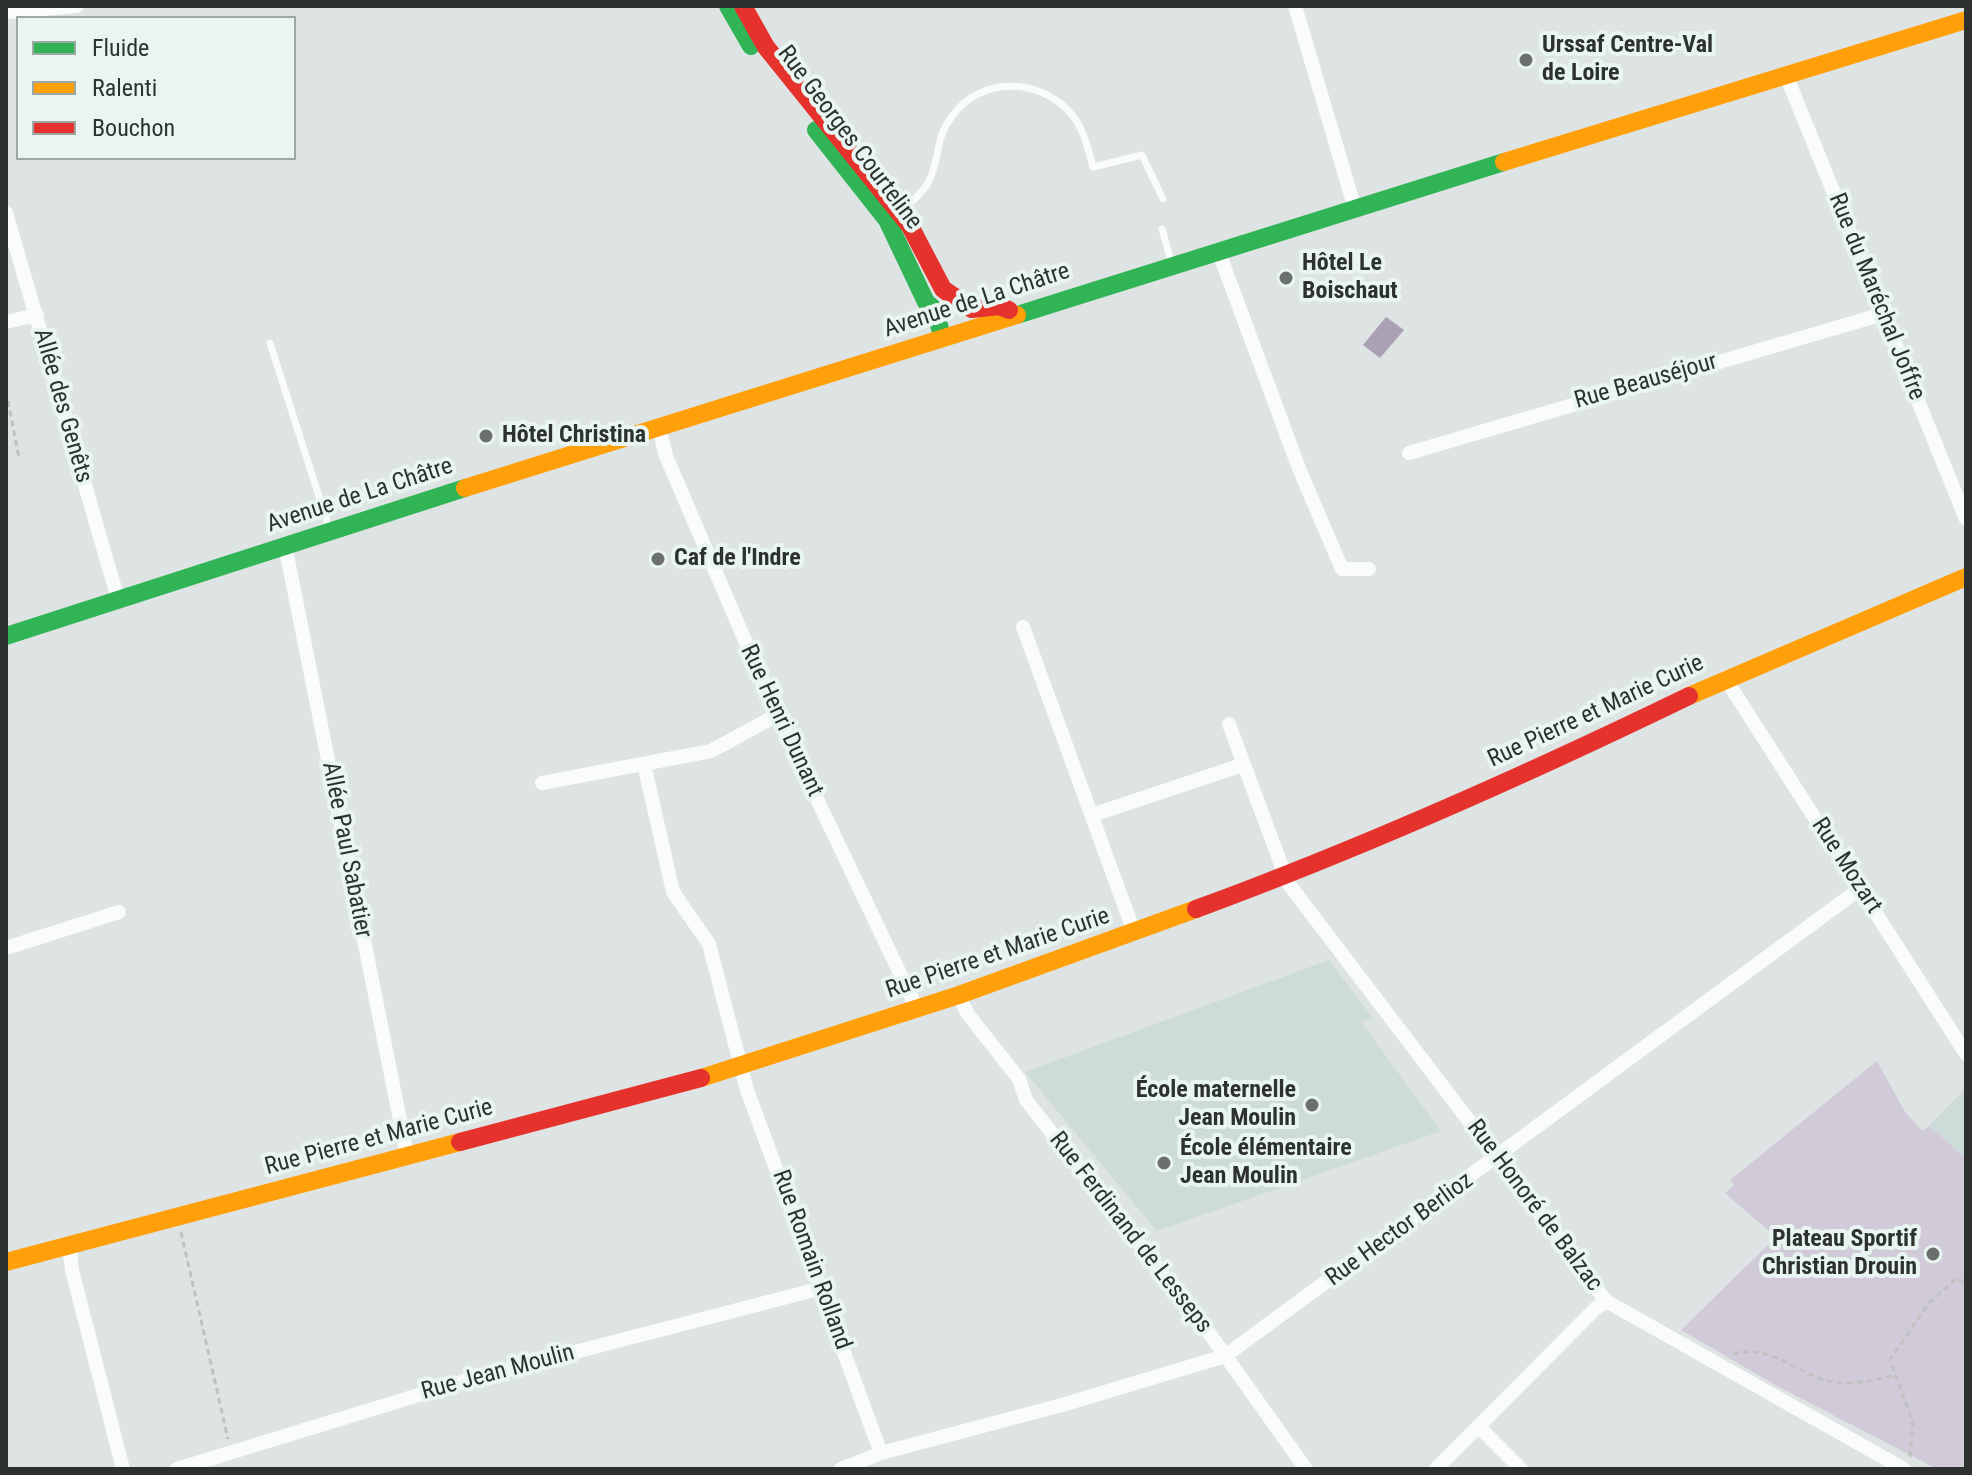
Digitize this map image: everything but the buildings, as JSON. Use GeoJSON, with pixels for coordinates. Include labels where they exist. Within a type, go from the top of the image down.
{"type":"FeatureCollection","features":[{"type":"Feature","properties":{"kind":"street"},"geometry":{"type":"LineString","coordinates":[[6,12],[77,6]]}},
{"type":"Feature","properties":{"kind":"street","name":"Rue Georges Courteline"},"geometry":{"type":"LineString","coordinates":[[728,6],[750,45],[887,220],[942,336]]}},
{"type":"Feature","properties":{"kind":"street","name":"Rue Georges Courteline"},"geometry":{"type":"LineString","coordinates":[[743,6],[766,47],[910,226],[939,283],[955,300],[972,309],[999,306],[1017,312]]}},
{"type":"Feature","properties":{"kind":"street"},"geometry":{"type":"LineString","coordinates":[[1295,6],[1355,209]]}},
{"type":"Feature","properties":{"kind":"street","name":"Avenue de La Châtre"},"geometry":{"type":"LineString","coordinates":[[6,636],[1017,312],[1966,20]]}},
{"type":"Feature","properties":{"kind":"street","name":"Rue du Maréchal Joffre"},"geometry":{"type":"LineString","coordinates":[[1786,75],[1966,519]]}},
{"type":"Feature","properties":{"kind":"street","name":"Allée des Genêts"},"geometry":{"type":"LineString","coordinates":[[6,213],[118,599]]}},
{"type":"Feature","properties":{"kind":"street"},"geometry":{"type":"LineString","coordinates":[[1218,250],[1300,471],[1342,569],[1369,569]]}},
{"type":"Feature","properties":{"kind":"street","name":"Rue Georges Courteline"},"geometry":{"type":"LineString","coordinates":[[930,306],[940,302],[939,283]]}},
{"type":"Feature","properties":{"kind":"street","name":"Rue Georges Courteline"},"geometry":{"type":"LineString","coordinates":[[913,347],[924,328],[930,306]]}},
{"type":"Feature","properties":{"kind":"street","name":"Rue Beauséjour"},"geometry":{"type":"LineString","coordinates":[[1409,453],[1883,314]]}},
{"type":"Feature","properties":{"kind":"street"},"geometry":{"type":"LineString","coordinates":[[6,322],[37,315]]}},
{"type":"Feature","properties":{"kind":"street","name":"Rue Henri Dunant"},"geometry":{"type":"LineString","coordinates":[[659,428],[666,456],[777,715],[917,1009]]}},
{"type":"Feature","properties":{"kind":"street","name":"Allée Paul Sabatier"},"geometry":{"type":"LineString","coordinates":[[285,545],[407,1155]]}},
{"type":"Feature","properties":{"kind":"street","name":"Rue Pierre et Marie Curie"},"geometry":{"type":"LineString","coordinates":[[6,1262],[742,1066],[959,995],[1286,876],[1561,758],[1725,678],[1966,577]]}},
{"type":"Feature","properties":{"kind":"street"},"geometry":{"type":"LineString","coordinates":[[1023,627],[1134,932]]}},
{"type":"Feature","properties":{"kind":"street","name":"Rue Mozart"},"geometry":{"type":"LineString","coordinates":[[1725,678],[1966,1054]]}},
{"type":"Feature","properties":{"kind":"street"},"geometry":{"type":"LineString","coordinates":[[542,783],[711,751],[777,715]]}},
{"type":"Feature","properties":{"kind":"street","name":"Rue Honoré de Balzac"},"geometry":{"type":"LineString","coordinates":[[1229,724],[1286,876],[1299,899],[1606,1301],[1724,1368],[1907,1464]]}},
{"type":"Feature","properties":{"kind":"street","name":"Rue Romain Rolland"},"geometry":{"type":"LineString","coordinates":[[644,764],[673,892],[709,944],[742,1066],[881,1453]]}},
{"type":"Feature","properties":{"kind":"street"},"geometry":{"type":"LineString","coordinates":[[1092,815],[1242,765]]}},
{"type":"Feature","properties":{"kind":"street","name":"Rue Hector Berlioz"},"geometry":{"type":"LineString","coordinates":[[841,1469],[881,1453],[1062,1405],[1225,1356],[1861,888]]}},
{"type":"Feature","properties":{"kind":"street"},"geometry":{"type":"LineString","coordinates":[[6,948],[119,912]]}},
{"type":"Feature","properties":{"kind":"street","name":"Rue Ferdinand de Lesseps"},"geometry":{"type":"LineString","coordinates":[[959,995],[967,1013],[1019,1079],[1026,1100],[1225,1356],[1306,1469]]}},
{"type":"Feature","properties":{"kind":"street"},"geometry":{"type":"LineString","coordinates":[[69,1245],[72,1270],[123,1469]]}},
{"type":"Feature","properties":{"kind":"street","name":"Rue Jean Moulin"},"geometry":{"type":"LineString","coordinates":[[177,1469],[471,1379],[822,1288]]}},
{"type":"Feature","properties":{"kind":"street"},"geometry":{"type":"LineString","coordinates":[[1436,1469],[1606,1301]]}},
{"type":"Feature","properties":{"kind":"street"},"geometry":{"type":"LineString","coordinates":[[1479,1427],[1521,1469]]}},
{"type":"Feature","properties":{"kind":"lane"},"geometry":{"type":"LineString","coordinates":[[899,214],[928,184],[943,130],[959,108],[991,90],[1011,85],[1044,92],[1072,115],[1081,128],[1093,167],[1142,155],[1163,199]]}},
{"type":"Feature","properties":{"kind":"lane"},"geometry":{"type":"LineString","coordinates":[[1162,229],[1171,264]]}},
{"type":"Feature","properties":{"kind":"lane"},"geometry":{"type":"LineString","coordinates":[[270,343],[330,530]]}},
{"type":"Feature","properties":{"kind":"path"},"geometry":{"type":"LineString","coordinates":[[6,391],[19,458]]}},
{"type":"Feature","properties":{"kind":"path"},"geometry":{"type":"LineString","coordinates":[[177,1217],[231,1452]]}},
{"type":"Feature","properties":{"kind":"path"},"geometry":{"type":"LineString","coordinates":[[1907,1464],[1914,1444],[1913,1423],[1890,1360],[1921,1314],[1957,1278],[1966,1285]]}},
{"type":"Feature","properties":{"kind":"path"},"geometry":{"type":"LineString","coordinates":[[1724,1368],[1733,1354],[1754,1350],[1823,1380],[1863,1382],[1896,1375]]}},
{"type":"Feature","properties":{"kind":"shaded area"},"geometry":{"type":"Polygon","coordinates":[[[1386,317],[1404,330],[1380,358],[1363,345],[1386,317]]]}},
{"type":"Feature","properties":{"kind":"shaded area"},"geometry":{"type":"Polygon","coordinates":[[[1329,960],[1373,1018],[1361,1022],[1441,1131],[1157,1231],[1025,1072],[1329,960]]]}},
{"type":"Feature","properties":{"kind":"shaded area"},"geometry":{"type":"Polygon","coordinates":[[[1877,1061],[1905,1112],[1922,1131],[1929,1126],[1966,1158],[1966,1469],[1937,1469],[1777,1386],[1681,1330],[1776,1237],[1725,1193],[1734,1185],[1730,1180],[1877,1061]]]}},
{"type":"Feature","properties":{"kind":"shaded area"},"geometry":{"type":"Polygon","coordinates":[[[1966,1088],[1966,1158],[1929,1126],[1966,1088]]]}},
{"type":"Feature","properties":{"kind":"traffic: fast"},"geometry":{"type":"LineString","coordinates":[[728,6],[751,46]]}},
{"type":"Feature","properties":{"kind":"traffic: fast"},"geometry":{"type":"LineString","coordinates":[[816,130],[887,220],[926,302],[935,310],[942,336]]}},
{"type":"Feature","properties":{"kind":"traffic: fast"},"geometry":{"type":"LineString","coordinates":[[1017,315],[1504,162]]}},
{"type":"Feature","properties":{"kind":"traffic: fast"},"geometry":{"type":"LineString","coordinates":[[6,636],[465,488]]}},
{"type":"Feature","properties":{"kind":"traffic: slow"},"geometry":{"type":"LineString","coordinates":[[1504,162],[1966,20]]}},
{"type":"Feature","properties":{"kind":"traffic: slow"},"geometry":{"type":"LineString","coordinates":[[465,488],[1017,315]]}},
{"type":"Feature","properties":{"kind":"traffic: slow"},"geometry":{"type":"LineString","coordinates":[[1689,696],[1966,577]]}},
{"type":"Feature","properties":{"kind":"traffic: slow"},"geometry":{"type":"LineString","coordinates":[[701,1078],[959,995],[1196,909]]}},
{"type":"Feature","properties":{"kind":"traffic: slow"},"geometry":{"type":"LineString","coordinates":[[6,1262],[460,1142]]}},
{"type":"Feature","properties":{"kind":"traffic: jam"},"geometry":{"type":"LineString","coordinates":[[743,6],[766,47],[910,226],[943,289],[972,309],[999,306],[1009,310]]}},
{"type":"Feature","properties":{"kind":"traffic: jam"},"geometry":{"type":"LineString","coordinates":[[1196,909],[1322,861],[1446,808],[1689,696]]}},
{"type":"Feature","properties":{"kind":"traffic: jam"},"geometry":{"type":"LineString","coordinates":[[460,1142],[701,1078]]}},
{"type":"Feature","properties":{"kind":"place","name":"Urssaf Centre-Val de Loire"},"geometry":{"type":"Point","coordinates":[1526,60]}},
{"type":"Feature","properties":{"kind":"place","name":"Hôtel Le Boischaut"},"geometry":{"type":"Point","coordinates":[1286,278]}},
{"type":"Feature","properties":{"kind":"place","name":"Hôtel Christina"},"geometry":{"type":"Point","coordinates":[486,436]}},
{"type":"Feature","properties":{"kind":"place","name":"Caf de l'Indre"},"geometry":{"type":"Point","coordinates":[658,559]}},
{"type":"Feature","properties":{"kind":"place","name":"École maternelle Jean Moulin"},"geometry":{"type":"Point","coordinates":[1312,1105]}},
{"type":"Feature","properties":{"kind":"place","name":"École élémentaire Jean Moulin"},"geometry":{"type":"Point","coordinates":[1164,1163]}},
{"type":"Feature","properties":{"kind":"place","name":"Plateau Sportif Christian Drouin"},"geometry":{"type":"Point","coordinates":[1933,1254]}}]}
